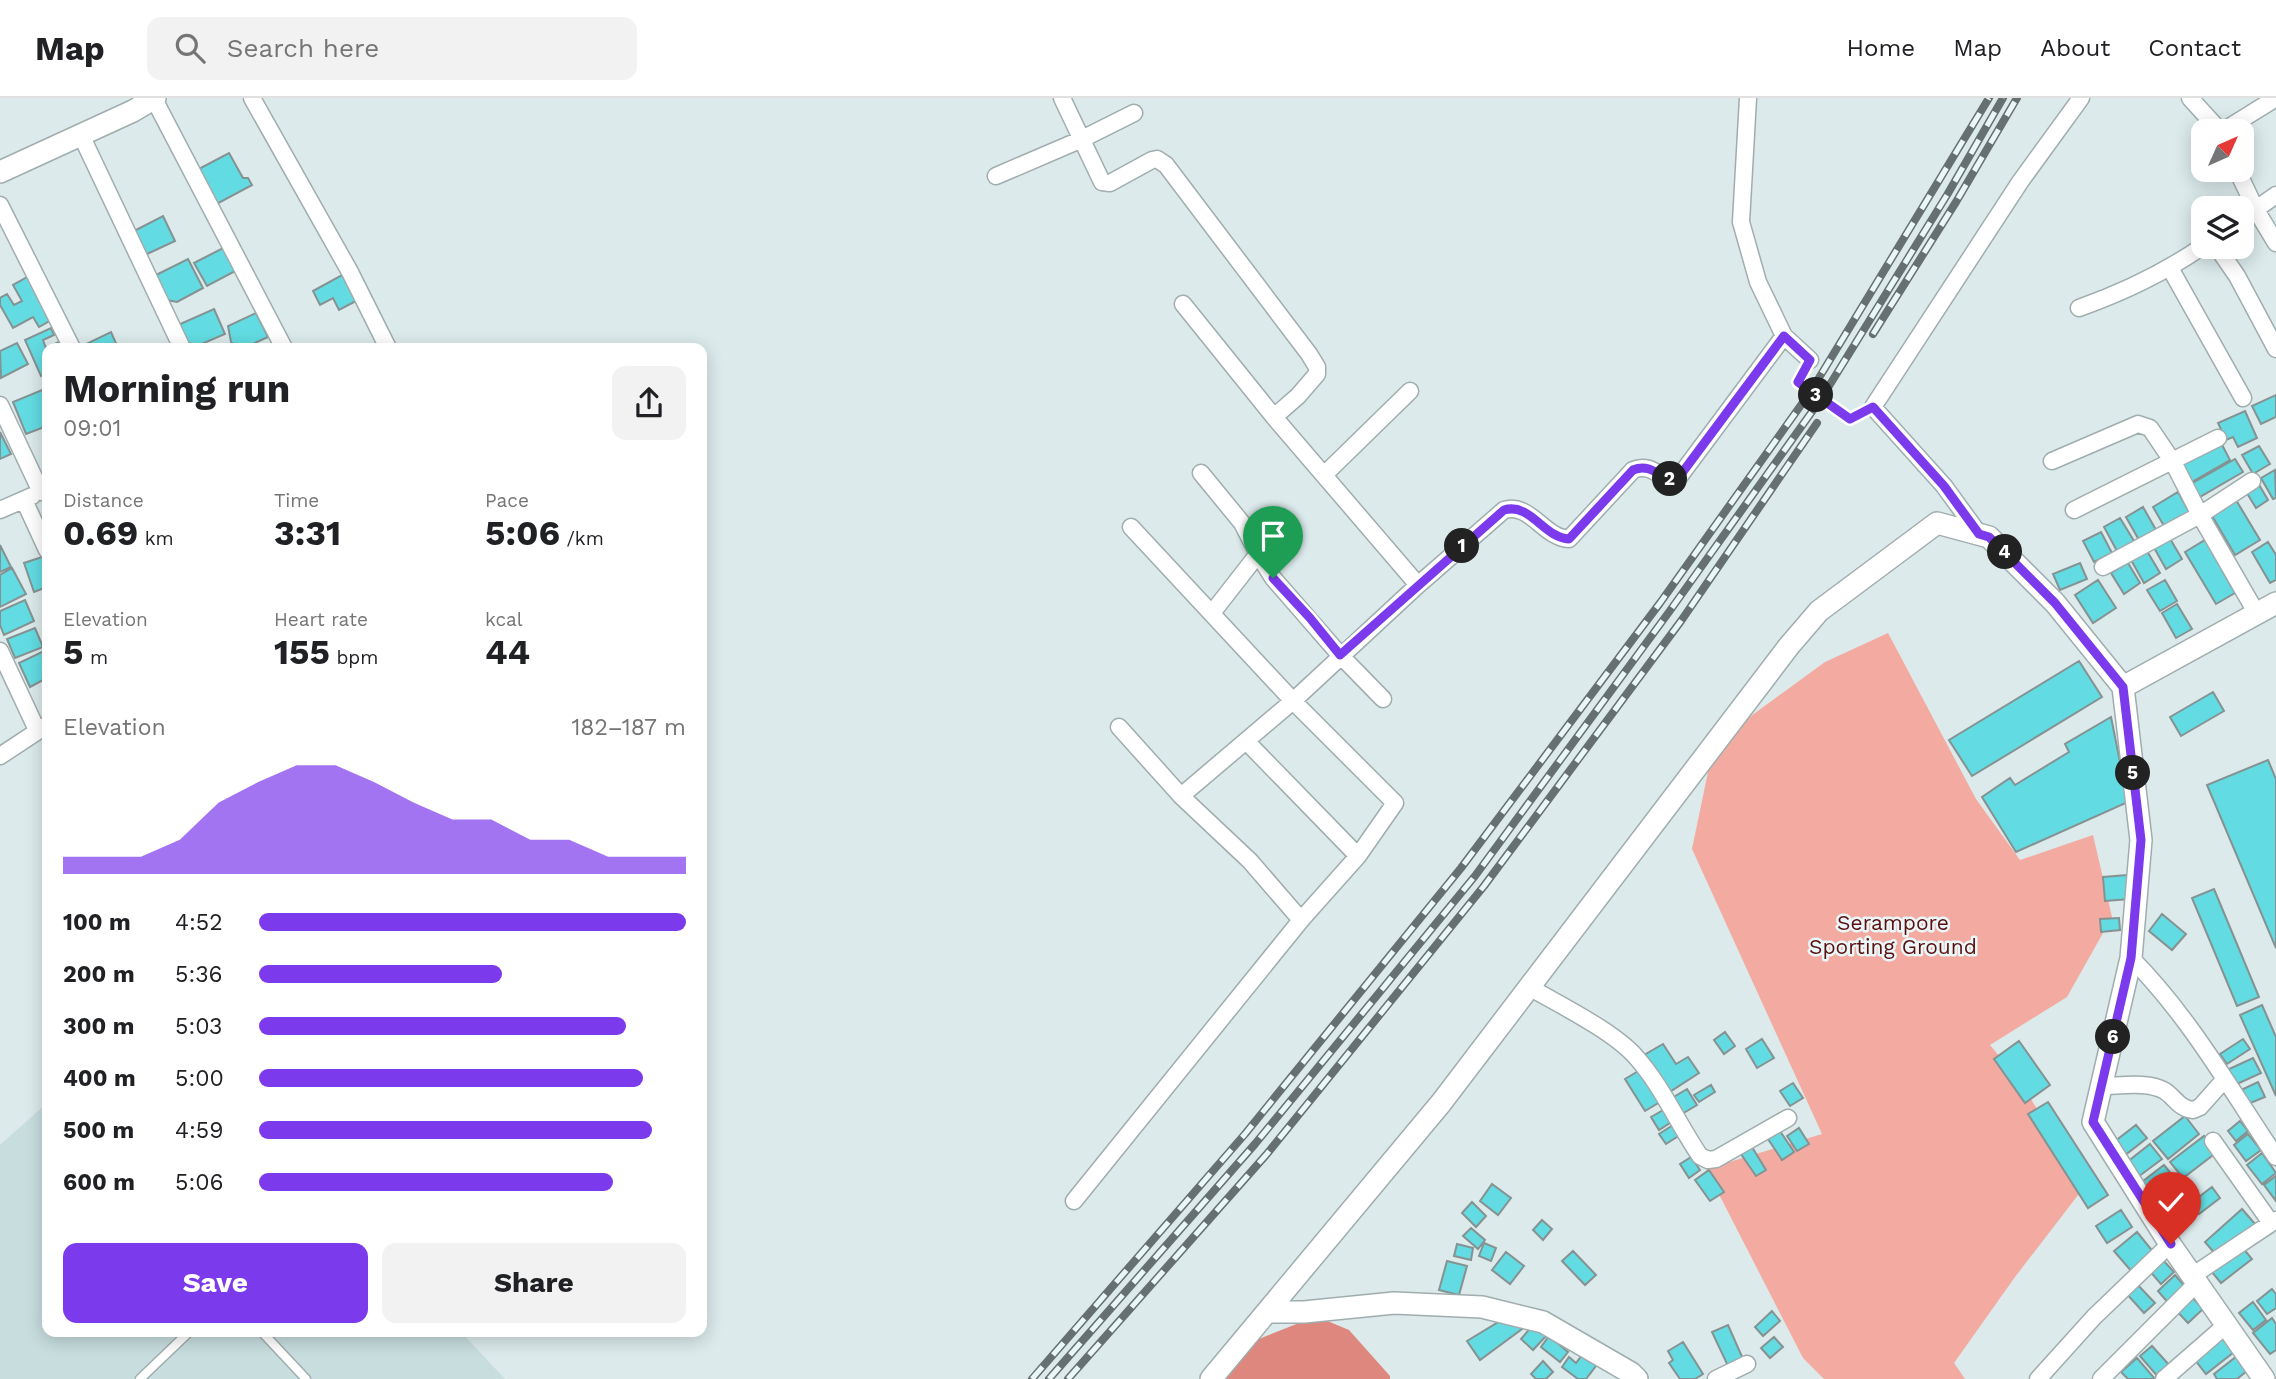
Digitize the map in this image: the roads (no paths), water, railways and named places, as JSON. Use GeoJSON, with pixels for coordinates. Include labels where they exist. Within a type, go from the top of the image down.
{"type":"FeatureCollection","features":[{"type":"Feature","properties":{"kind":"street"},"geometry":{"type":"LineString","coordinates":[[0,172],[133,111],[154,98],[281,343]]}},
{"type":"Feature","properties":{"kind":"street"},"geometry":{"type":"LineString","coordinates":[[252,98],[350,272],[386,343]]}},
{"type":"Feature","properties":{"kind":"street"},"geometry":{"type":"LineString","coordinates":[[1062,98],[1080,140],[1104,183],[1110,183],[1152,160],[1157,159],[1166,165],[1309,354],[1317,367],[1317,374],[1298,396],[1274,417]]}},
{"type":"Feature","properties":{"kind":"street"},"geometry":{"type":"LineString","coordinates":[[1748,98],[1741,222],[1758,282],[1784,336],[1810,360]]}},
{"type":"Feature","properties":{"kind":"street"},"geometry":{"type":"LineString","coordinates":[[1979,534],[1944,486],[1873,407],[2020,182],[2081,98]]}},
{"type":"Feature","properties":{"kind":"street"},"geometry":{"type":"LineString","coordinates":[[2190,98],[2210,119]]}},
{"type":"Feature","properties":{"kind":"street"},"geometry":{"type":"LineString","coordinates":[[2241,119],[2276,98]]}},
{"type":"Feature","properties":{"kind":"street"},"geometry":{"type":"LineString","coordinates":[[996,176],[1080,140],[1134,113]]}},
{"type":"Feature","properties":{"kind":"street"},"geometry":{"type":"LineString","coordinates":[[81,135],[179,343]]}},
{"type":"Feature","properties":{"kind":"street"},"geometry":{"type":"LineString","coordinates":[[2254,211],[2276,195]]}},
{"type":"Feature","properties":{"kind":"street"},"geometry":{"type":"LineString","coordinates":[[0,205],[69,343]]}},
{"type":"Feature","properties":{"kind":"street"},"geometry":{"type":"LineString","coordinates":[[2254,220],[2276,243]]}},
{"type":"Feature","properties":{"kind":"street"},"geometry":{"type":"LineString","coordinates":[[2079,309],[2129,290],[2191,254]]}},
{"type":"Feature","properties":{"kind":"street"},"geometry":{"type":"LineString","coordinates":[[2225,259],[2276,349]]}},
{"type":"Feature","properties":{"kind":"street"},"geometry":{"type":"LineString","coordinates":[[2170,268],[2244,398]]}},
{"type":"Feature","properties":{"kind":"street"},"geometry":{"type":"LineString","coordinates":[[1183,304],[1274,417],[1418,585]]}},
{"type":"Feature","properties":{"kind":"street"},"geometry":{"type":"LineString","coordinates":[[1181,796],[1293,701],[1340,655],[1504,510],[1520,509],[1552,534],[1569,539],[1633,470],[1648,467],[1667,479],[1679,477],[1784,336]]}},
{"type":"Feature","properties":{"kind":"street"},"geometry":{"type":"LineString","coordinates":[[1324,475],[1410,391]]}},
{"type":"Feature","properties":{"kind":"street"},"geometry":{"type":"LineString","coordinates":[[0,405],[42,487]]}},
{"type":"Feature","properties":{"kind":"street"},"geometry":{"type":"LineString","coordinates":[[2052,461],[2144,424],[2150,428],[2173,462],[2200,515],[2271,607],[2123,687]]}},
{"type":"Feature","properties":{"kind":"street"},"geometry":{"type":"LineString","coordinates":[[2074,510],[2218,438]]}},
{"type":"Feature","properties":{"kind":"street"},"geometry":{"type":"LineString","coordinates":[[1201,473],[1242,523],[1273,578],[1340,655],[1383,699]]}},
{"type":"Feature","properties":{"kind":"street"},"geometry":{"type":"LineString","coordinates":[[2103,567],[2200,515],[2252,481]]}},
{"type":"Feature","properties":{"kind":"street"},"geometry":{"type":"LineString","coordinates":[[0,510],[42,492]]}},
{"type":"Feature","properties":{"kind":"street"},"geometry":{"type":"LineString","coordinates":[[24,500],[42,539]]}},
{"type":"Feature","properties":{"kind":"street"},"geometry":{"type":"LineString","coordinates":[[1210,1379],[1441,1103],[1726,726],[1819,611],[1937,523],[1989,537],[2055,603],[2123,687],[2141,840],[2131,958],[2093,1122],[2171,1244],[2264,1379]]}},
{"type":"Feature","properties":{"kind":"street"},"geometry":{"type":"LineString","coordinates":[[1074,1201],[1301,920],[1358,856],[1395,803],[1293,701],[1131,527]]}},
{"type":"Feature","properties":{"kind":"street"},"geometry":{"type":"LineString","coordinates":[[1212,613],[1258,554]]}},
{"type":"Feature","properties":{"kind":"street"},"geometry":{"type":"LineString","coordinates":[[0,650],[42,727],[0,756]]}},
{"type":"Feature","properties":{"kind":"street"},"geometry":{"type":"LineString","coordinates":[[1119,727],[1181,796],[1250,862],[1301,920]]}},
{"type":"Feature","properties":{"kind":"street"},"geometry":{"type":"LineString","coordinates":[[1246,741],[1358,856]]}},
{"type":"Feature","properties":{"kind":"street"},"geometry":{"type":"LineString","coordinates":[[2131,958],[2178,1011],[2276,1157]]}},
{"type":"Feature","properties":{"kind":"street"},"geometry":{"type":"LineString","coordinates":[[1529,986],[1616,1039],[1636,1056],[1700,1156],[1708,1160],[1716,1159],[1788,1118]]}},
{"type":"Feature","properties":{"kind":"street"},"geometry":{"type":"LineString","coordinates":[[2102,1086],[2155,1087],[2165,1091],[2183,1108],[2193,1110],[2200,1107],[2224,1080]]}},
{"type":"Feature","properties":{"kind":"street"},"geometry":{"type":"LineString","coordinates":[[2101,1379],[2195,1280],[2274,1221],[2213,1141]]}},
{"type":"Feature","properties":{"kind":"street"},"geometry":{"type":"LineString","coordinates":[[2038,1379],[2094,1317],[2171,1244]]}},
{"type":"Feature","properties":{"kind":"street"},"geometry":{"type":"LineString","coordinates":[[1268,1312],[1304,1312],[1394,1303],[1482,1307],[1542,1322],[1630,1377]]}},
{"type":"Feature","properties":{"kind":"street"},"geometry":{"type":"LineString","coordinates":[[2164,1379],[2226,1325]]}},
{"type":"Feature","properties":{"kind":"street"},"geometry":{"type":"LineString","coordinates":[[1716,1379],[1747,1364]]}},
{"type":"Feature","properties":{"kind":"lane"},"geometry":{"type":"LineString","coordinates":[[140,1379],[184,1337]]}},
{"type":"Feature","properties":{"kind":"lane"},"geometry":{"type":"LineString","coordinates":[[267,1337],[306,1379]]}},
{"type":"Feature","properties":{"kind":"railway"},"geometry":{"type":"LineString","coordinates":[[1032,1379],[1245,1134],[1461,868],[1660,603],[1811,391],[1989,98]]}},
{"type":"Feature","properties":{"kind":"railway"},"geometry":{"type":"LineString","coordinates":[[1049,1379],[1255,1144],[1475,876],[1821,399],[1947,195],[2003,98]]}},
{"type":"Feature","properties":{"kind":"railway"},"geometry":{"type":"LineString","coordinates":[[1873,334],[2017,98]]}},
{"type":"Feature","properties":{"kind":"railway"},"geometry":{"type":"LineString","coordinates":[[1068,1379],[1266,1155],[1484,886],[1681,621],[1817,423]]}},
{"type":"Feature","properties":{"kind":"park label","name":"Serampore Sporting Ground"},"geometry":{"type":"Point","coordinates":[1893,934]}}]}
